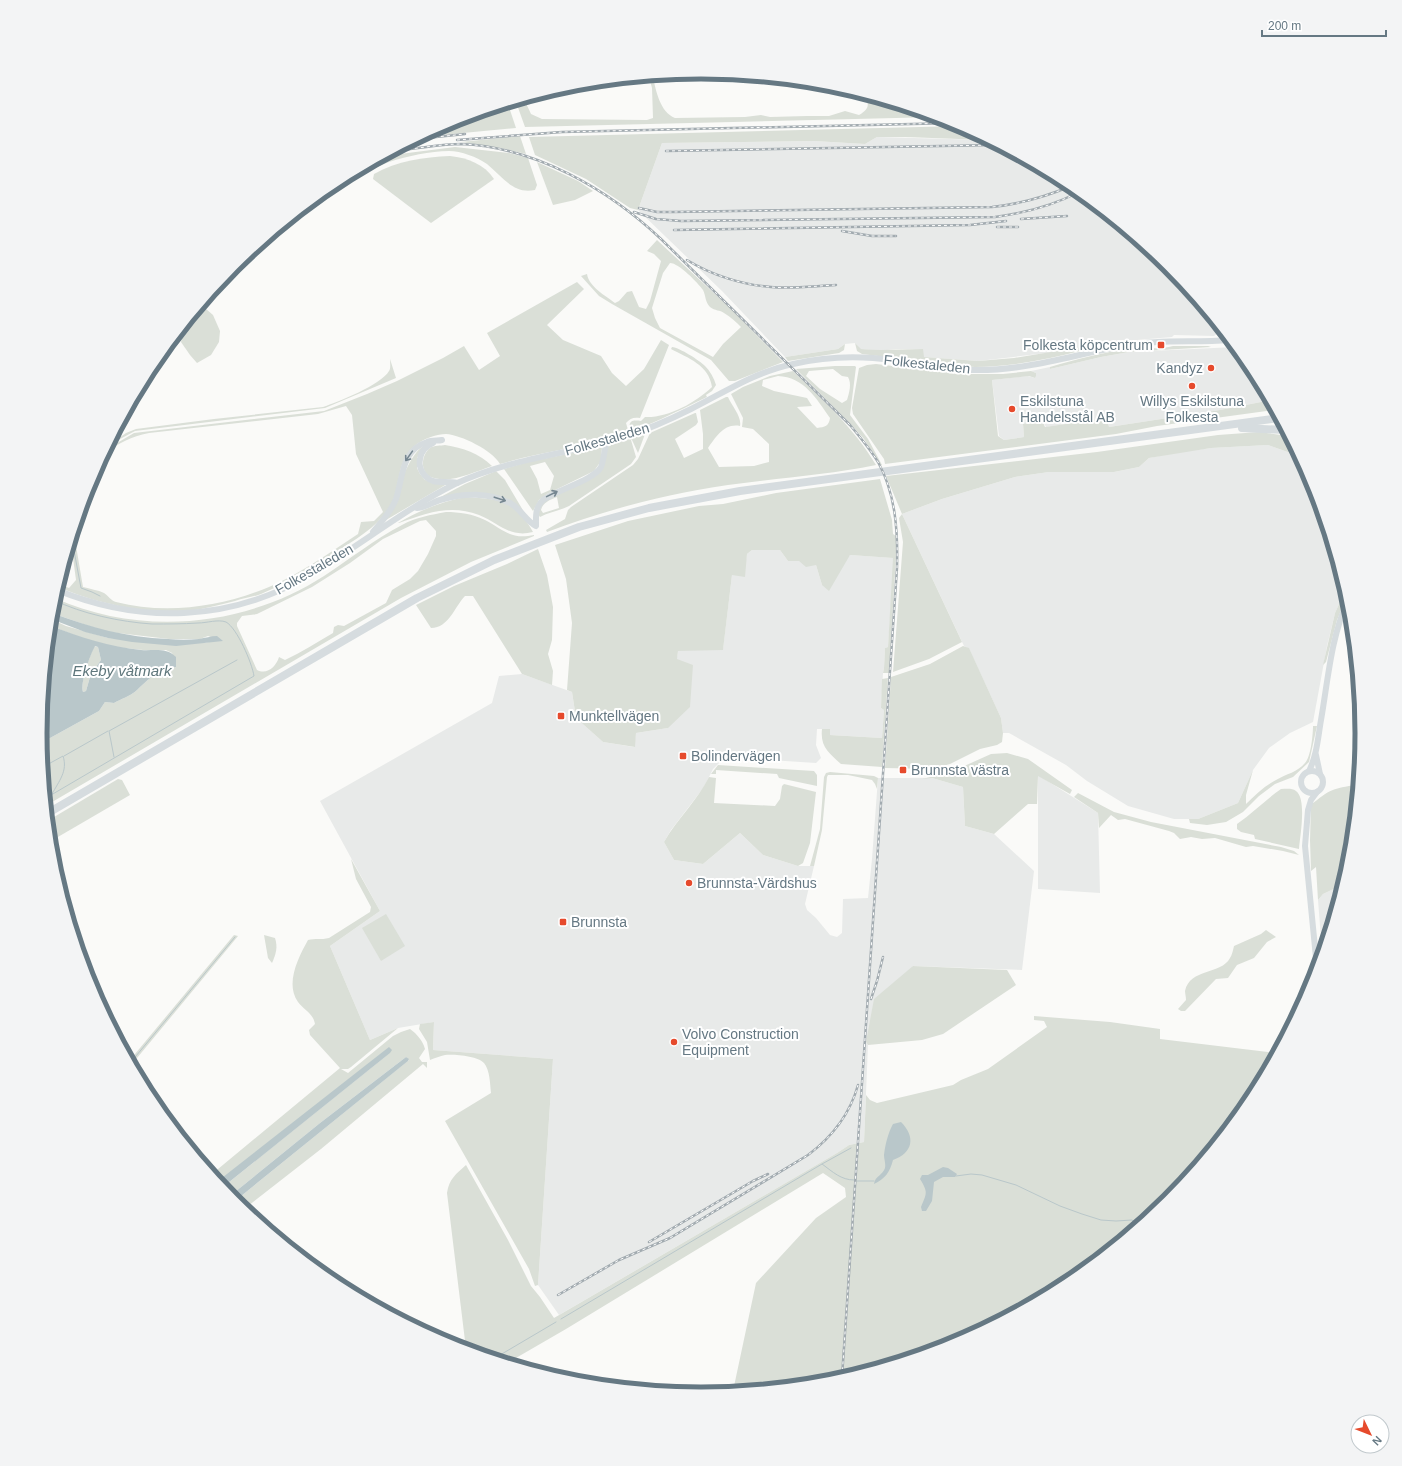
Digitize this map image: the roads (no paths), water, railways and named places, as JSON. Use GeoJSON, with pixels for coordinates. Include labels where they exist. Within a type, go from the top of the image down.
{"type":"FeatureCollection","features":[{"type":"Feature","properties":{"kind":"highway"},"geometry":{"type":"LineString","coordinates":[[52,811],[400,607],[453,579],[520,549],[580,527],[664,504],[740,491],[1272,415]]}},
{"type":"Feature","properties":{"kind":"highway"},"geometry":{"type":"LineString","coordinates":[[892,468],[1274,419]]}},
{"type":"Feature","properties":{"kind":"highway"},"geometry":{"type":"LineString","coordinates":[[1230,425],[1237,428],[1280,429]]}},
{"type":"Feature","properties":{"kind":"highway"},"geometry":{"type":"LineString","coordinates":[[51,805],[397,603],[494,554],[563,528],[606,514],[656,501],[742,486],[872,471]]}},
{"type":"Feature","properties":{"kind":"main road","name":"Folkestaleden"},"geometry":{"type":"LineString","coordinates":[[63,592],[102,605],[140,612],[176,614],[198,613],[245,604],[286,588],[308,576],[413,508],[457,483],[482,473],[524,461],[607,442],[636,433],[693,408],[734,386],[765,372],[807,361],[837,358],[866,358],[948,368],[991,370],[1034,365],[1098,350],[1144,343],[1224,340]]}},
{"type":"Feature","properties":{"kind":"main road"},"geometry":{"type":"LineString","coordinates":[[367,538],[384,520],[391,508],[396,497],[406,460],[417,446],[427,442],[442,440],[428,445],[423,450],[419,461],[420,470],[425,476],[433,481],[450,481],[457,483]]}},
{"type":"Feature","properties":{"kind":"main road"},"geometry":{"type":"LineString","coordinates":[[413,508],[419,508],[440,500],[457,496],[473,495],[492,497],[502,499],[512,504],[536,526],[536,512],[539,504],[543,500],[597,471],[602,464],[607,442]]}},
{"type":"Feature","properties":{"kind":"main road"},"geometry":{"type":"LineString","coordinates":[[1309,771],[1316,751],[1334,646],[1343,613]]}},
{"type":"Feature","properties":{"kind":"main road"},"geometry":{"type":"LineString","coordinates":[[1316,751],[1323,784],[1311,800],[1308,810],[1305,846],[1316,955]]}},
{"type":"Feature","properties":{"kind":"main road"},"geometry":{"type":"LineString","coordinates":[[1308,810],[1304,790],[1301,784],[1301,778],[1305,773],[1313,770],[1320,774]]}},
{"type":"Feature","properties":{"kind":"main road"},"geometry":{"type":"LineString","coordinates":[[1304,790],[1310,793],[1316,792]]}},
{"type":"Feature","properties":{"kind":"water","name":"Ekeby våtmark"},"geometry":{"type":"Polygon","coordinates":[[[58,615],[123,634],[180,640],[217,636],[223,641],[176,646],[132,642],[85,632],[57,621],[58,615]]]}},
{"type":"Feature","properties":{"kind":"water","name":"Ekeby våtmark"},"geometry":{"type":"Polygon","coordinates":[[[56,628],[84,638],[107,644],[129,649],[160,650],[168,652],[176,657],[176,667],[158,672],[136,691],[114,703],[105,702],[99,711],[47,740],[48,690],[56,628]],[[95,646],[84,676],[82,688],[83,692],[86,691],[92,670],[101,660],[98,647],[95,646]]]}},
{"type":"Feature","properties":{"kind":"water"},"geometry":{"type":"Polygon","coordinates":[[[389,1047],[392,1050],[228,1183],[222,1178],[389,1047]]]}},
{"type":"Feature","properties":{"kind":"water"},"geometry":{"type":"Polygon","coordinates":[[[406,1057],[409,1059],[241,1197],[236,1191],[320,1123],[406,1057]]]}},
{"type":"Feature","properties":{"kind":"water"},"geometry":{"type":"Polygon","coordinates":[[[901,1122],[909,1133],[910,1144],[908,1149],[900,1157],[893,1160],[886,1175],[874,1184],[885,1168],[884,1151],[891,1128],[893,1124],[901,1122]]]}},
{"type":"Feature","properties":{"kind":"water"},"geometry":{"type":"Polygon","coordinates":[[[943,1167],[948,1168],[957,1174],[955,1177],[943,1177],[934,1182],[932,1201],[926,1211],[922,1211],[921,1207],[926,1193],[920,1179],[922,1175],[928,1175],[943,1167]]]}},
{"type":"Feature","properties":{"kind":"waterway"},"geometry":{"type":"LineString","coordinates":[[74,549],[81,588],[100,596]]}},
{"type":"Feature","properties":{"kind":"waterway"},"geometry":{"type":"LineString","coordinates":[[50,795],[254,676],[239,638],[235,631],[226,622],[152,624],[102,616],[60,603]]}},
{"type":"Feature","properties":{"kind":"waterway"},"geometry":{"type":"LineString","coordinates":[[114,757],[109,731],[237,660]]}},
{"type":"Feature","properties":{"kind":"waterway"},"geometry":{"type":"LineString","coordinates":[[64,756],[108,731]]}},
{"type":"Feature","properties":{"kind":"waterway"},"geometry":{"type":"LineString","coordinates":[[48,764],[63,756],[64,771],[52,794]]}},
{"type":"Feature","properties":{"kind":"waterway"},"geometry":{"type":"LineString","coordinates":[[134,1058],[235,937]]}},
{"type":"Feature","properties":{"kind":"waterway"},"geometry":{"type":"LineString","coordinates":[[822,1164],[851,1148]]}},
{"type":"Feature","properties":{"kind":"waterway"},"geometry":{"type":"LineString","coordinates":[[561,1319],[822,1164],[841,1177],[854,1180]]}},
{"type":"Feature","properties":{"kind":"waterway"},"geometry":{"type":"LineString","coordinates":[[956,1176],[971,1174],[982,1175],[1016,1185],[1060,1206],[1101,1220],[1132,1220],[1135,1222]]}},
{"type":"Feature","properties":{"kind":"waterway"},"geometry":{"type":"LineString","coordinates":[[857,1181],[874,1181]]}},
{"type":"Feature","properties":{"kind":"waterway"},"geometry":{"type":"LineString","coordinates":[[500,1355],[556,1322]]}},
{"type":"Feature","properties":{"kind":"railway"},"geometry":{"type":"LineString","coordinates":[[457,140],[562,132],[936,123]]}},
{"type":"Feature","properties":{"kind":"railway"},"geometry":{"type":"LineString","coordinates":[[432,137],[465,134]]}},
{"type":"Feature","properties":{"kind":"railway"},"geometry":{"type":"LineString","coordinates":[[406,149],[461,144],[489,147],[516,153],[543,162],[569,174],[618,203],[661,239],[850,425],[878,462],[889,487],[895,514],[897,568],[842,1371]]}},
{"type":"Feature","properties":{"kind":"railway"},"geometry":{"type":"LineString","coordinates":[[666,151],[988,145]]}},
{"type":"Feature","properties":{"kind":"railway"},"geometry":{"type":"LineString","coordinates":[[639,208],[657,212],[673,212],[992,207],[1032,200],[1064,189]]}},
{"type":"Feature","properties":{"kind":"railway"},"geometry":{"type":"LineString","coordinates":[[634,212],[656,219],[681,221],[995,217],[1038,208],[1072,195]]}},
{"type":"Feature","properties":{"kind":"railway"},"geometry":{"type":"LineString","coordinates":[[1021,219],[1067,216]]}},
{"type":"Feature","properties":{"kind":"railway"},"geometry":{"type":"LineString","coordinates":[[674,230],[970,225],[1006,221]]}},
{"type":"Feature","properties":{"kind":"railway"},"geometry":{"type":"LineString","coordinates":[[997,227],[1018,227]]}},
{"type":"Feature","properties":{"kind":"railway"},"geometry":{"type":"LineString","coordinates":[[842,231],[872,236],[896,236]]}},
{"type":"Feature","properties":{"kind":"railway"},"geometry":{"type":"LineString","coordinates":[[687,260],[717,275],[738,282],[760,286],[787,288],[836,285]]}},
{"type":"Feature","properties":{"kind":"railway"},"geometry":{"type":"LineString","coordinates":[[871,999],[883,957]]}},
{"type":"Feature","properties":{"kind":"railway"},"geometry":{"type":"LineString","coordinates":[[558,1295],[619,1260],[670,1238],[808,1155],[825,1141],[839,1124],[855,1096],[858,1085]]}},
{"type":"Feature","properties":{"kind":"railway"},"geometry":{"type":"LineString","coordinates":[[649,1242],[753,1181],[768,1174]]}},
{"type":"Feature","properties":{"kind":"place","name":"Folkesta köpcentrum"},"geometry":{"type":"Point","coordinates":[1161,345]}},
{"type":"Feature","properties":{"kind":"place","name":"Kandyz"},"geometry":{"type":"Point","coordinates":[1211,368]}},
{"type":"Feature","properties":{"kind":"place","name":"Willys Eskilstuna Folkesta"},"geometry":{"type":"Point","coordinates":[1192,386]}},
{"type":"Feature","properties":{"kind":"place","name":"Eskilstuna Handelsstål AB"},"geometry":{"type":"Point","coordinates":[1012,409]}},
{"type":"Feature","properties":{"kind":"place","name":"Munktellvägen"},"geometry":{"type":"Point","coordinates":[561,716]}},
{"type":"Feature","properties":{"kind":"place","name":"Bolindervägen"},"geometry":{"type":"Point","coordinates":[683,756]}},
{"type":"Feature","properties":{"kind":"place","name":"Brunnsta västra"},"geometry":{"type":"Point","coordinates":[903,770]}},
{"type":"Feature","properties":{"kind":"place","name":"Brunnsta-Värdshus"},"geometry":{"type":"Point","coordinates":[689,883]}},
{"type":"Feature","properties":{"kind":"place","name":"Brunnsta"},"geometry":{"type":"Point","coordinates":[563,922]}},
{"type":"Feature","properties":{"kind":"place","name":"Volvo Construction Equipment"},"geometry":{"type":"Point","coordinates":[674,1042]}}]}
